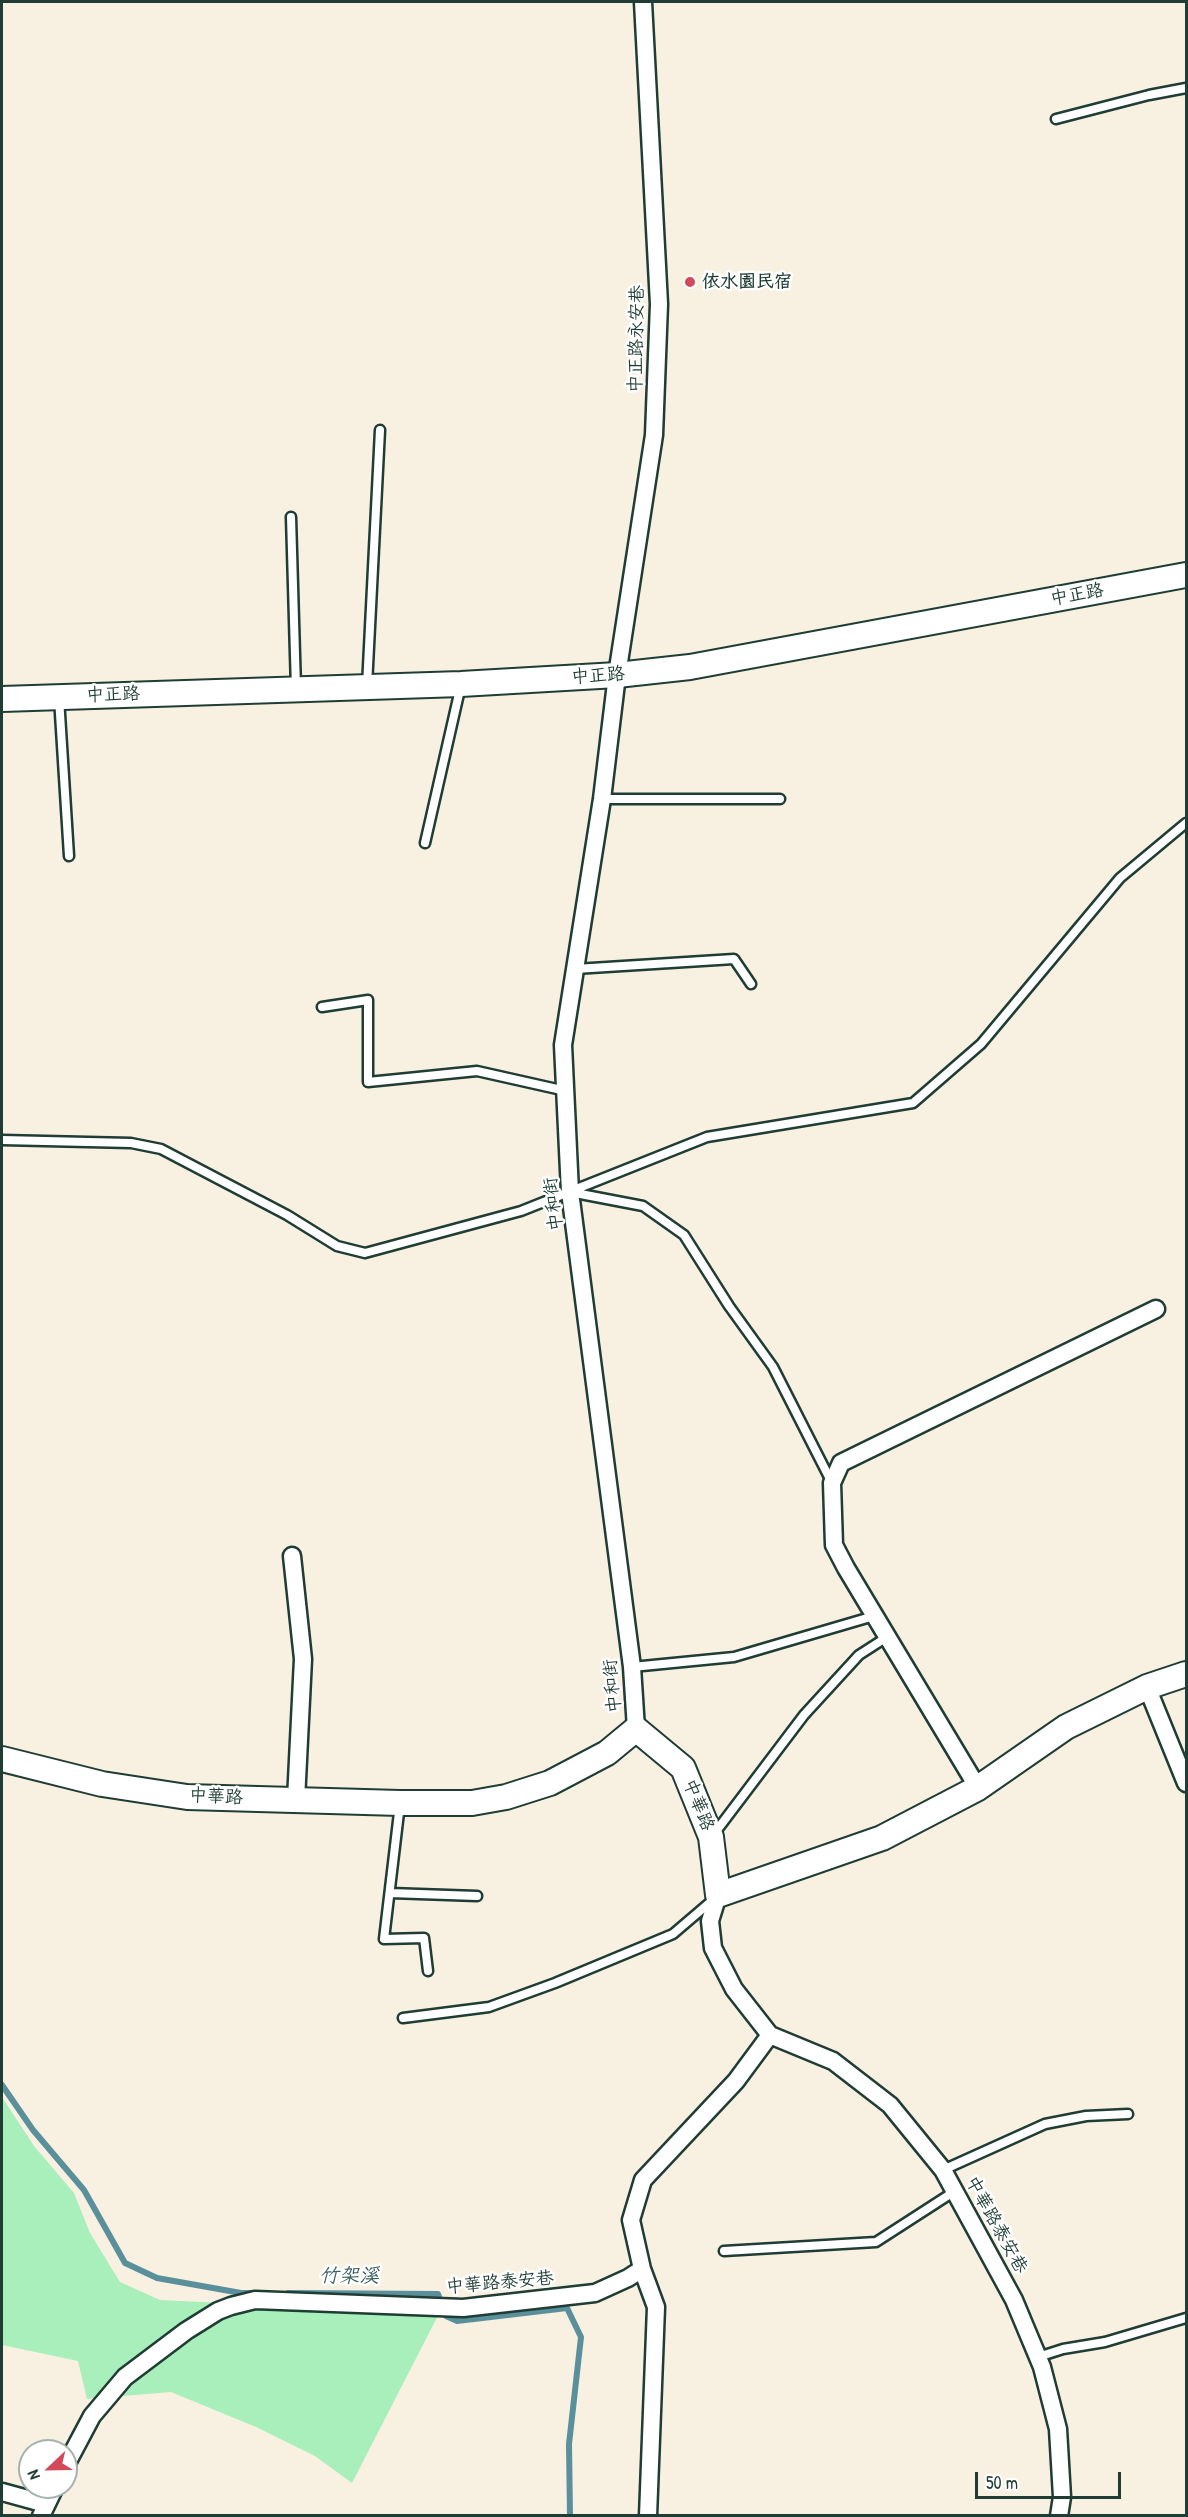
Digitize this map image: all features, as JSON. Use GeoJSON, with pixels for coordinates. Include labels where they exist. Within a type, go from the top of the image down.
{"type":"FeatureCollection","features":[{"type":"Feature","properties":{"kind":"street","name":"中正路永安巷"},"geometry":{"type":"LineString","coordinates":[[617,675],[654,435],[659,304],[643,2]]}},
{"type":"Feature","properties":{"kind":"street","name":"中正路"},"geometry":{"type":"LineString","coordinates":[[2,699],[461,684],[617,675],[690,667],[1186,575]]}},
{"type":"Feature","properties":{"kind":"street","name":"中和街"},"geometry":{"type":"LineString","coordinates":[[617,675],[602,799],[563,1045],[570,1192],[632,1667],[636,1729]]}},
{"type":"Feature","properties":{"kind":"street"},"geometry":{"type":"LineString","coordinates":[[978,1788],[834,1545],[832,1483],[841,1463],[1156,1309]]}},
{"type":"Feature","properties":{"kind":"street"},"geometry":{"type":"LineString","coordinates":[[292,1556],[303,1659],[296,1800]]}},
{"type":"Feature","properties":{"kind":"street"},"geometry":{"type":"LineString","coordinates":[[718,1895],[882,1838],[978,1788],[1066,1727],[1147,1687],[1186,1674]]}},
{"type":"Feature","properties":{"kind":"street"},"geometry":{"type":"LineString","coordinates":[[1147,1687],[1186,1783]]}},
{"type":"Feature","properties":{"kind":"street","name":"中華路"},"geometry":{"type":"LineString","coordinates":[[2,1759],[102,1784],[187,1797],[472,1803],[506,1797],[550,1783],[607,1753],[636,1729],[683,1768],[711,1837],[718,1895]]}},
{"type":"Feature","properties":{"kind":"street","name":"中華路泰安巷"},"geometry":{"type":"LineString","coordinates":[[718,1895],[710,1921],[714,1948],[734,1989],[770,2035],[833,2061],[890,2105],[943,2170],[955,2191],[1014,2300],[1038,2357],[1058,2429],[1062,2497],[1059,2516]]}},
{"type":"Feature","properties":{"kind":"street"},"geometry":{"type":"LineString","coordinates":[[648,2516],[656,2307],[642,2269],[631,2220],[643,2180],[736,2081],[770,2035]]}},
{"type":"Feature","properties":{"kind":"street","name":"中華路泰安巷"},"geometry":{"type":"LineString","coordinates":[[78,2442],[92,2416],[124,2377],[186,2331],[218,2311],[255,2300],[453,2308],[595,2293],[642,2269]]}},
{"type":"Feature","properties":{"kind":"street"},"geometry":{"type":"LineString","coordinates":[[2,2492],[43,2510]]}},
{"type":"Feature","properties":{"kind":"lane"},"geometry":{"type":"LineString","coordinates":[[1056,119],[1186,88]]}},
{"type":"Feature","properties":{"kind":"lane"},"geometry":{"type":"LineString","coordinates":[[368,687],[380,430]]}},
{"type":"Feature","properties":{"kind":"lane"},"geometry":{"type":"LineString","coordinates":[[291,517],[296,689]]}},
{"type":"Feature","properties":{"kind":"lane"},"geometry":{"type":"LineString","coordinates":[[425,843],[461,684]]}},
{"type":"Feature","properties":{"kind":"lane"},"geometry":{"type":"LineString","coordinates":[[59,697],[69,856]]}},
{"type":"Feature","properties":{"kind":"lane"},"geometry":{"type":"LineString","coordinates":[[602,799],[780,798]]}},
{"type":"Feature","properties":{"kind":"lane"},"geometry":{"type":"LineString","coordinates":[[2,1140],[131,1143],[161,1149],[287,1215],[337,1246],[365,1253],[521,1211],[707,1137],[913,1103],[981,1044],[1120,878],[1186,824]]}},
{"type":"Feature","properties":{"kind":"lane"},"geometry":{"type":"LineString","coordinates":[[575,969],[734,959],[751,984]]}},
{"type":"Feature","properties":{"kind":"lane"},"geometry":{"type":"LineString","coordinates":[[322,1007],[368,1000],[368,1082],[477,1071],[566,1091]]}},
{"type":"Feature","properties":{"kind":"lane"},"geometry":{"type":"LineString","coordinates":[[570,1192],[643,1206],[684,1235],[729,1306],[773,1367],[832,1483]]}},
{"type":"Feature","properties":{"kind":"lane"},"geometry":{"type":"LineString","coordinates":[[632,1667],[734,1657],[874,1616]]}},
{"type":"Feature","properties":{"kind":"lane"},"geometry":{"type":"LineString","coordinates":[[711,1837],[804,1715],[859,1655],[887,1637]]}},
{"type":"Feature","properties":{"kind":"lane"},"geometry":{"type":"LineString","coordinates":[[400,1803],[384,1939],[424,1938],[428,1971]]}},
{"type":"Feature","properties":{"kind":"lane"},"geometry":{"type":"LineString","coordinates":[[390,1893],[477,1896]]}},
{"type":"Feature","properties":{"kind":"lane"},"geometry":{"type":"LineString","coordinates":[[403,2018],[489,2007],[555,1983],[673,1934],[718,1895]]}},
{"type":"Feature","properties":{"kind":"lane"},"geometry":{"type":"LineString","coordinates":[[943,2170],[1045,2124],[1086,2116],[1128,2114]]}},
{"type":"Feature","properties":{"kind":"lane"},"geometry":{"type":"LineString","coordinates":[[724,2251],[876,2242],[955,2191]]}},
{"type":"Feature","properties":{"kind":"lane"},"geometry":{"type":"LineString","coordinates":[[1038,2357],[1063,2349],[1105,2342],[1186,2318]]}},
{"type":"Feature","properties":{"kind":"green space"},"geometry":{"type":"Polygon","coordinates":[[[2,2097],[34,2146],[74,2193],[90,2233],[120,2282],[160,2300],[266,2305],[447,2298],[352,2483],[315,2456],[256,2427],[171,2392],[87,2399],[78,2361],[2,2345],[2,2097]]]}},
{"type":"Feature","properties":{"kind":"waterway","name":"竹架溪"},"geometry":{"type":"LineString","coordinates":[[2,2085],[33,2130],[84,2190],[125,2263],[157,2278],[241,2293],[256,2293]]}},
{"type":"Feature","properties":{"kind":"waterway","name":"竹架溪"},"geometry":{"type":"LineString","coordinates":[[288,2293],[438,2294],[446,2316],[457,2321],[567,2308],[581,2337],[569,2444],[570,2516]]}},
{"type":"Feature","properties":{"kind":"place","name":"依水園民宿"},"geometry":{"type":"Point","coordinates":[690,282]}}]}
